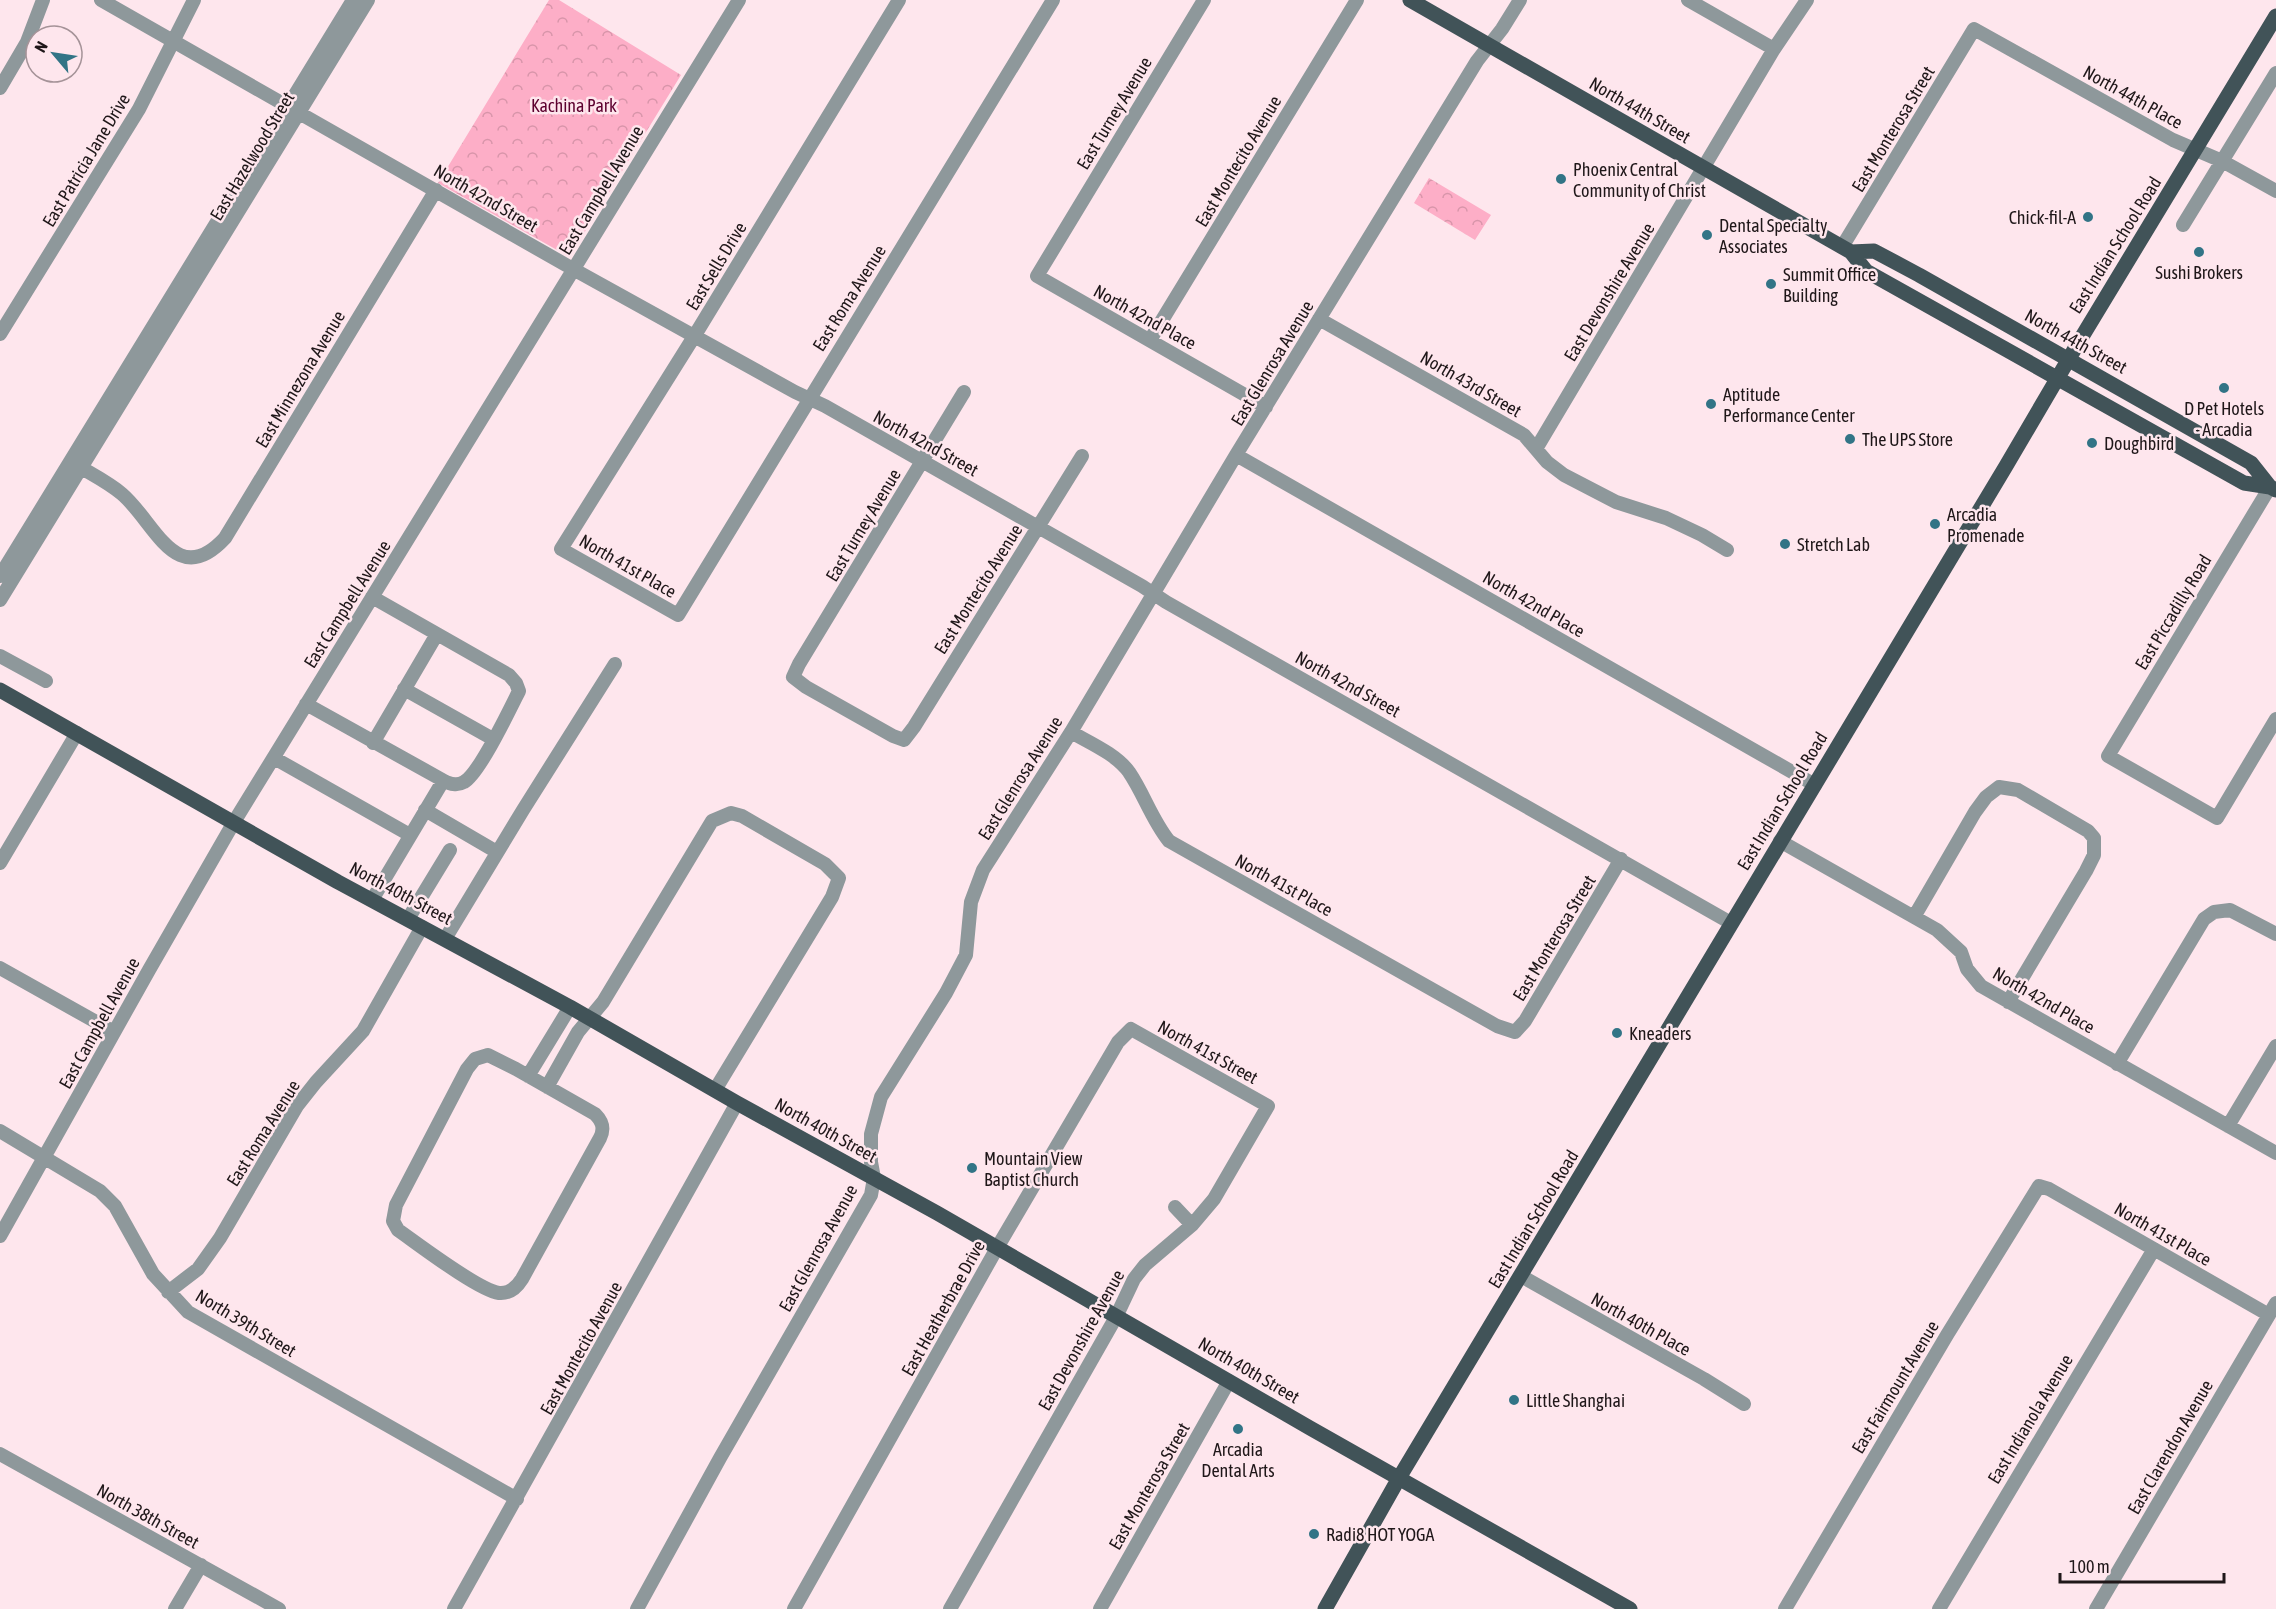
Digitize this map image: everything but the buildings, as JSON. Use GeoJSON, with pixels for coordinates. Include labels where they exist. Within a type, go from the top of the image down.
{"type":"FeatureCollection","features":[{"type":"Feature","properties":{"kind":"main road","name":"North 44th Street"},"geometry":{"type":"LineString","coordinates":[[1410,0],[1847,250],[1866,271],[2244,483],[2273,488]]}},
{"type":"Feature","properties":{"kind":"main road","name":"East Indian School Road"},"geometry":{"type":"LineString","coordinates":[[1325,1609],[1399,1478],[2068,359],[2276,16]]}},
{"type":"Feature","properties":{"kind":"main road","name":"North 44th Street"},"geometry":{"type":"LineString","coordinates":[[1847,250],[1874,251],[2068,359],[2251,463],[2273,488]]}},
{"type":"Feature","properties":{"kind":"main road","name":"North 40th Street"},"geometry":{"type":"LineString","coordinates":[[0,690],[372,900],[590,1018],[874,1178],[1630,1609]]}},
{"type":"Feature","properties":{"kind":"street"},"geometry":{"type":"LineString","coordinates":[[0,88],[27,42],[43,0]]}},
{"type":"Feature","properties":{"kind":"street","name":"North 42nd Street"},"geometry":{"type":"LineString","coordinates":[[101,0],[573,269],[1037,527],[1731,923]]}},
{"type":"Feature","properties":{"kind":"street","name":"East Patricia Jane Drive"},"geometry":{"type":"LineString","coordinates":[[0,334],[139,109],[194,0]]}},
{"type":"Feature","properties":{"kind":"street","name":"East Hazelwood Street"},"geometry":{"type":"LineString","coordinates":[[351,16],[353,0]]}},
{"type":"Feature","properties":{"kind":"street","name":"East Hazelwood Street"},"geometry":{"type":"LineString","coordinates":[[0,576],[32,535],[76,465],[351,16],[368,0]]}},
{"type":"Feature","properties":{"kind":"street","name":"East Campbell Avenue"},"geometry":{"type":"LineString","coordinates":[[0,1236],[234,822],[738,0]]}},
{"type":"Feature","properties":{"kind":"street","name":"East Sells Drive"},"geometry":{"type":"LineString","coordinates":[[561,549],[695,335],[899,0]]}},
{"type":"Feature","properties":{"kind":"street","name":"East Roma Avenue"},"geometry":{"type":"LineString","coordinates":[[678,615],[808,398],[1053,0]]}},
{"type":"Feature","properties":{"kind":"street","name":"East Turney Avenue"},"geometry":{"type":"LineString","coordinates":[[1037,276],[1204,0]]}},
{"type":"Feature","properties":{"kind":"street","name":"East Montecito Avenue"},"geometry":{"type":"LineString","coordinates":[[1150,340],[1357,0]]}},
{"type":"Feature","properties":{"kind":"street","name":"East Glenrosa Avenue"},"geometry":{"type":"LineString","coordinates":[[638,1609],[720,1458],[871,1195],[874,1178],[871,1162],[871,1134],[881,1097],[946,993],[966,955],[971,902],[983,870],[1071,732],[1236,455],[1477,61],[1520,0]]}},
{"type":"Feature","properties":{"kind":"street"},"geometry":{"type":"LineString","coordinates":[[1688,0],[1774,49]]}},
{"type":"Feature","properties":{"kind":"street","name":"East Devonshire Avenue"},"geometry":{"type":"LineString","coordinates":[[1536,449],[1774,49],[1807,0]]}},
{"type":"Feature","properties":{"kind":"street","name":"North 44th Place"},"geometry":{"type":"LineString","coordinates":[[1974,29],[2173,140],[2222,161],[2276,191]]}},
{"type":"Feature","properties":{"kind":"street","name":"East Monterosa Street"},"geometry":{"type":"LineString","coordinates":[[1847,250],[1974,29]]}},
{"type":"Feature","properties":{"kind":"street"},"geometry":{"type":"LineString","coordinates":[[2184,225],[2276,73]]}},
{"type":"Feature","properties":{"kind":"street","name":"East Minnezona Avenue"},"geometry":{"type":"LineString","coordinates":[[76,465],[123,495],[166,546],[176,554],[198,557],[216,547],[225,538],[436,190]]}},
{"type":"Feature","properties":{"kind":"street","name":"North 42nd Place"},"geometry":{"type":"LineString","coordinates":[[1037,276],[1266,407]]}},
{"type":"Feature","properties":{"kind":"street","name":"North 43rd Street"},"geometry":{"type":"LineString","coordinates":[[1319,319],[1524,435],[1547,462],[1564,475],[1616,502],[1666,518],[1727,550]]}},
{"type":"Feature","properties":{"kind":"street","name":"East Turney Avenue"},"geometry":{"type":"LineString","coordinates":[[904,740],[806,687],[793,677],[964,392]]}},
{"type":"Feature","properties":{"kind":"street","name":"North 42nd Place"},"geometry":{"type":"LineString","coordinates":[[1236,455],[1815,785]]}},
{"type":"Feature","properties":{"kind":"street","name":"East Montecito Avenue"},"geometry":{"type":"LineString","coordinates":[[904,740],[1082,456]]}},
{"type":"Feature","properties":{"kind":"street","name":"East Piccadilly Road"},"geometry":{"type":"LineString","coordinates":[[2273,488],[2108,756],[2217,818],[2276,719]]}},
{"type":"Feature","properties":{"kind":"street","name":"East Hazelwood Street"},"geometry":{"type":"LineString","coordinates":[[0,600],[32,535]]}},
{"type":"Feature","properties":{"kind":"street","name":"North 41st Place"},"geometry":{"type":"LineString","coordinates":[[561,549],[678,615]]}},
{"type":"Feature","properties":{"kind":"street"},"geometry":{"type":"LineString","coordinates":[[306,704],[442,781],[454,785],[466,781],[493,739],[519,691],[516,682],[491,664],[372,597]]}},
{"type":"Feature","properties":{"kind":"street"},"geometry":{"type":"LineString","coordinates":[[373,742],[437,634]]}},
{"type":"Feature","properties":{"kind":"street"},"geometry":{"type":"LineString","coordinates":[[0,656],[46,681]]}},
{"type":"Feature","properties":{"kind":"street"},"geometry":{"type":"LineString","coordinates":[[445,939],[615,664]]}},
{"type":"Feature","properties":{"kind":"street"},"geometry":{"type":"LineString","coordinates":[[404,689],[493,739]]}},
{"type":"Feature","properties":{"kind":"street","name":"North 41st Place"},"geometry":{"type":"LineString","coordinates":[[1071,732],[1114,758],[1128,771],[1157,826],[1169,841],[1497,1026],[1515,1032]]}},
{"type":"Feature","properties":{"kind":"street"},"geometry":{"type":"LineString","coordinates":[[0,863],[76,733]]}},
{"type":"Feature","properties":{"kind":"street"},"geometry":{"type":"LineString","coordinates":[[274,758],[410,835]]}},
{"type":"Feature","properties":{"kind":"street"},"geometry":{"type":"LineString","coordinates":[[372,900],[442,781]]}},
{"type":"Feature","properties":{"kind":"street"},"geometry":{"type":"LineString","coordinates":[[1914,917],[1975,812],[1986,797],[1999,787],[2018,790],[2080,825],[2094,838],[2094,855],[2008,1002]]}},
{"type":"Feature","properties":{"kind":"street"},"geometry":{"type":"LineString","coordinates":[[425,810],[497,852]]}},
{"type":"Feature","properties":{"kind":"street"},"geometry":{"type":"LineString","coordinates":[[548,1087],[578,1032],[603,1002],[712,821],[730,813],[742,816],[825,864],[839,878],[832,897],[715,1090]]}},
{"type":"Feature","properties":{"kind":"street","name":"North 42nd Place"},"geometry":{"type":"LineString","coordinates":[[1780,841],[1914,917],[1948,939],[1961,952],[1972,977],[1982,986],[2276,1153]]}},
{"type":"Feature","properties":{"kind":"street"},"geometry":{"type":"LineString","coordinates":[[408,919],[450,850]]}},
{"type":"Feature","properties":{"kind":"street","name":"East Monterosa Street"},"geometry":{"type":"LineString","coordinates":[[1515,1032],[1525,1021],[1621,859]]}},
{"type":"Feature","properties":{"kind":"street"},"geometry":{"type":"LineString","coordinates":[[2117,1064],[2204,919],[2223,909],[2239,914],[2276,934]]}},
{"type":"Feature","properties":{"kind":"street","name":"East Roma Avenue"},"geometry":{"type":"LineString","coordinates":[[168,1292],[198,1269],[220,1239],[297,1106],[363,1031],[422,927]]}},
{"type":"Feature","properties":{"kind":"street"},"geometry":{"type":"LineString","coordinates":[[0,968],[114,1032]]}},
{"type":"Feature","properties":{"kind":"street"},"geometry":{"type":"LineString","coordinates":[[528,1076],[570,1007]]}},
{"type":"Feature","properties":{"kind":"street","name":"North 41st Street"},"geometry":{"type":"LineString","coordinates":[[1131,1029],[1268,1106]]}},
{"type":"Feature","properties":{"kind":"street","name":"East Heatherbrae Drive"},"geometry":{"type":"LineString","coordinates":[[794,1609],[997,1248],[1118,1042],[1131,1029]]}},
{"type":"Feature","properties":{"kind":"street"},"geometry":{"type":"LineString","coordinates":[[552,1036],[570,1046]]}},
{"type":"Feature","properties":{"kind":"street"},"geometry":{"type":"LineString","coordinates":[[2228,1126],[2276,1046]]}},
{"type":"Feature","properties":{"kind":"street"},"geometry":{"type":"LineString","coordinates":[[488,1055],[548,1087],[595,1114],[602,1124],[602,1134],[519,1285],[509,1292],[497,1293],[452,1268],[398,1230],[393,1218],[396,1205],[472,1062],[488,1055]]}},
{"type":"Feature","properties":{"kind":"street","name":"East Montecito Avenue"},"geometry":{"type":"LineString","coordinates":[[454,1609],[738,1103]]}},
{"type":"Feature","properties":{"kind":"street","name":"East Devonshire Avenue"},"geometry":{"type":"LineString","coordinates":[[950,1609],[1116,1317],[1134,1279],[1145,1265],[1192,1225],[1214,1199],[1268,1106]]}},
{"type":"Feature","properties":{"kind":"street","name":"North 39th Street"},"geometry":{"type":"LineString","coordinates":[[0,1131],[100,1191],[115,1206],[153,1274],[188,1312],[517,1499]]}},
{"type":"Feature","properties":{"kind":"street","name":"North 41st Place"},"geometry":{"type":"LineString","coordinates":[[2039,1186],[2049,1189],[2154,1249],[2272,1309]]}},
{"type":"Feature","properties":{"kind":"street","name":"East Fairmount Avenue"},"geometry":{"type":"LineString","coordinates":[[1785,1609],[1953,1325],[2039,1186]]}},
{"type":"Feature","properties":{"kind":"street"},"geometry":{"type":"LineString","coordinates":[[1175,1207],[1192,1225]]}},
{"type":"Feature","properties":{"kind":"street","name":"East Indianola Avenue"},"geometry":{"type":"LineString","coordinates":[[1939,1609],[2154,1249]]}},
{"type":"Feature","properties":{"kind":"street","name":"North 40th Place"},"geometry":{"type":"LineString","coordinates":[[1521,1276],[1694,1373],[1744,1404]]}},
{"type":"Feature","properties":{"kind":"street","name":"East Clarendon Avenue"},"geometry":{"type":"LineString","coordinates":[[2096,1609],[2272,1309]]}},
{"type":"Feature","properties":{"kind":"street","name":"East Monterosa Street"},"geometry":{"type":"LineString","coordinates":[[1100,1609],[1229,1381]]}},
{"type":"Feature","properties":{"kind":"street","name":"North 38th Street"},"geometry":{"type":"LineString","coordinates":[[0,1454],[279,1609]]}},
{"type":"Feature","properties":{"kind":"street"},"geometry":{"type":"LineString","coordinates":[[176,1609],[201,1565]]}},
{"type":"Feature","properties":{"kind":"green space","name":"Kachina Park"},"geometry":{"type":"Polygon","coordinates":[[[549,0],[559,0],[681,75],[575,248],[566,255],[438,183],[549,0]]]}},
{"type":"Feature","properties":{"kind":"green space"},"geometry":{"type":"Polygon","coordinates":[[[1429,178],[1491,215],[1475,240],[1414,203],[1429,178]]]}},
{"type":"Feature","properties":{"kind":"place","name":"Phoenix Central Community of Christ"},"geometry":{"type":"Point","coordinates":[1561,179]}},
{"type":"Feature","properties":{"kind":"place","name":"Chick-fil-A"},"geometry":{"type":"Point","coordinates":[2088,217]}},
{"type":"Feature","properties":{"kind":"place","name":"Dental Specialty Associates"},"geometry":{"type":"Point","coordinates":[1707,235]}},
{"type":"Feature","properties":{"kind":"place","name":"Sushi Brokers"},"geometry":{"type":"Point","coordinates":[2199,252]}},
{"type":"Feature","properties":{"kind":"place","name":"Summit Office Building"},"geometry":{"type":"Point","coordinates":[1771,284]}},
{"type":"Feature","properties":{"kind":"place","name":"D Pet Hotels - Arcadia"},"geometry":{"type":"Point","coordinates":[2224,388]}},
{"type":"Feature","properties":{"kind":"place","name":"Aptitude Performance Center"},"geometry":{"type":"Point","coordinates":[1711,404]}},
{"type":"Feature","properties":{"kind":"place","name":"The UPS Store"},"geometry":{"type":"Point","coordinates":[1850,439]}},
{"type":"Feature","properties":{"kind":"place","name":"Doughbird"},"geometry":{"type":"Point","coordinates":[2092,443]}},
{"type":"Feature","properties":{"kind":"place","name":"Arcadia Promenade"},"geometry":{"type":"Point","coordinates":[1935,524]}},
{"type":"Feature","properties":{"kind":"place","name":"Stretch Lab"},"geometry":{"type":"Point","coordinates":[1785,544]}},
{"type":"Feature","properties":{"kind":"place","name":"Kneaders"},"geometry":{"type":"Point","coordinates":[1617,1033]}},
{"type":"Feature","properties":{"kind":"place","name":"Mountain View Baptist Church"},"geometry":{"type":"Point","coordinates":[972,1168]}},
{"type":"Feature","properties":{"kind":"place","name":"Little Shanghai"},"geometry":{"type":"Point","coordinates":[1514,1400]}},
{"type":"Feature","properties":{"kind":"place","name":"Arcadia Dental Arts"},"geometry":{"type":"Point","coordinates":[1238,1429]}},
{"type":"Feature","properties":{"kind":"place","name":"Radi8 HOT YOGA"},"geometry":{"type":"Point","coordinates":[1314,1534]}}]}
